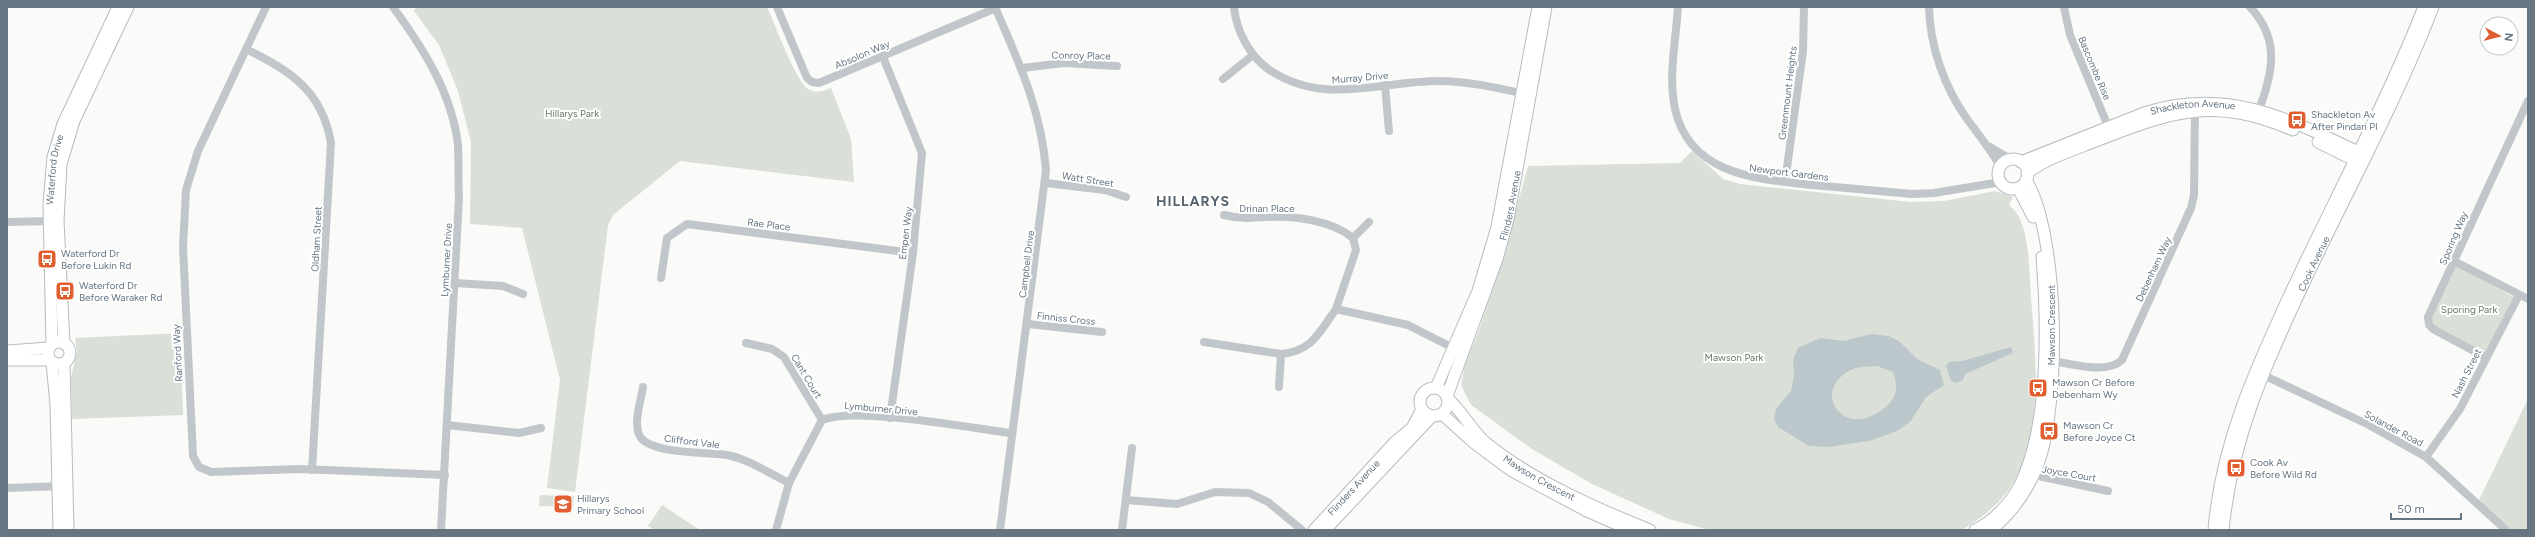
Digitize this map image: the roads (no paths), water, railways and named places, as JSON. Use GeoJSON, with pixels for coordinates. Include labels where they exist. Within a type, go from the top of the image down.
{"type":"FeatureCollection","features":[{"type":"Feature","properties":{"kind":"street","name":"Waterford Drive"},"geometry":{"type":"LineString","coordinates":[[64,344],[54,221],[49,185],[53,157],[58,138],[118,7]]}},
{"type":"Feature","properties":{"kind":"street","name":"Waterford Drive"},"geometry":{"type":"LineString","coordinates":[[51,346],[54,221],[60,170],[69,135],[128,7]]}},
{"type":"Feature","properties":{"kind":"street","name":"Ranford Way"},"geometry":{"type":"LineString","coordinates":[[266,7],[198,151],[191,170],[184,209],[184,274],[193,456],[199,466],[212,472],[312,470],[445,475]]}},
{"type":"Feature","properties":{"kind":"street","name":"Lymburner Drive"},"geometry":{"type":"LineString","coordinates":[[393,7],[425,53],[445,96],[458,144],[459,197],[442,530]]}},
{"type":"Feature","properties":{"kind":"street","name":"Absolon Way"},"geometry":{"type":"LineString","coordinates":[[777,7],[808,78],[812,82],[819,83],[996,8]]}},
{"type":"Feature","properties":{"kind":"street","name":"Murray Drive"},"geometry":{"type":"LineString","coordinates":[[1234,7],[1239,29],[1253,55],[1277,75],[1290,83],[1304,87],[1334,90],[1440,81],[1526,94]]}},
{"type":"Feature","properties":{"kind":"street","name":"Flinders Avenue"},"geometry":{"type":"LineString","coordinates":[[1436,388],[1458,351],[1497,260],[1508,219],[1538,7]]}},
{"type":"Feature","properties":{"kind":"street","name":"Flinders Avenue"},"geometry":{"type":"LineString","coordinates":[[1526,94],[1546,7]]}},
{"type":"Feature","properties":{"kind":"street","name":"Newport Gardens"},"geometry":{"type":"LineString","coordinates":[[1678,7],[1672,81],[1676,111],[1681,127],[1698,149],[1724,169],[1758,180],[1912,194],[1934,193],[1985,184],[2000,175]]}},
{"type":"Feature","properties":{"kind":"street","name":"Greenmount Heights"},"geometry":{"type":"LineString","coordinates":[[1785,182],[1804,51],[1804,7]]}},
{"type":"Feature","properties":{"kind":"street"},"geometry":{"type":"LineString","coordinates":[[1929,7],[1933,42],[1941,68],[1954,99],[1988,145],[2000,175],[2008,188],[2018,188]]}},
{"type":"Feature","properties":{"kind":"street","name":"Bascombe Rise"},"geometry":{"type":"LineString","coordinates":[[2064,7],[2070,35],[2110,131]]}},
{"type":"Feature","properties":{"kind":"street"},"geometry":{"type":"LineString","coordinates":[[2250,7],[2266,29],[2272,57],[2271,73],[2258,113]]}},
{"type":"Feature","properties":{"kind":"street","name":"Cook Avenue"},"geometry":{"type":"LineString","coordinates":[[2359,158],[2424,7]]}},
{"type":"Feature","properties":{"kind":"street","name":"Cook Avenue"},"geometry":{"type":"LineString","coordinates":[[2214,530],[2221,477],[2228,446],[2259,372],[2359,158],[2433,7]]}},
{"type":"Feature","properties":{"kind":"street","name":"Campbell Drive"},"geometry":{"type":"LineString","coordinates":[[996,8],[1022,68],[1042,131],[1046,183],[1028,324],[1011,433],[1000,530]]}},
{"type":"Feature","properties":{"kind":"street","name":"Oldham Street"},"geometry":{"type":"LineString","coordinates":[[246,49],[279,65],[301,83],[322,112],[331,143],[312,470]]}},
{"type":"Feature","properties":{"kind":"street"},"geometry":{"type":"LineString","coordinates":[[1223,79],[1253,55]]}},
{"type":"Feature","properties":{"kind":"street","name":"Empen Way"},"geometry":{"type":"LineString","coordinates":[[883,57],[922,153],[913,253],[890,418]]}},
{"type":"Feature","properties":{"kind":"street","name":"Conroy Place"},"geometry":{"type":"LineString","coordinates":[[1022,68],[1064,63],[1117,66]]}},
{"type":"Feature","properties":{"kind":"street"},"geometry":{"type":"LineString","coordinates":[[1385,85],[1389,131]]}},
{"type":"Feature","properties":{"kind":"street","name":"Sporing Way"},"geometry":{"type":"LineString","coordinates":[[2485,357],[2429,325],[2430,312],[2528,101]]}},
{"type":"Feature","properties":{"kind":"street","name":"Shackleton Avenue"},"geometry":{"type":"LineString","coordinates":[[2018,188],[2027,176],[2046,161],[2160,108],[2195,107],[2218,103],[2258,113],[2277,115],[2359,158]]}},
{"type":"Feature","properties":{"kind":"street","name":"Debenham Way"},"geometry":{"type":"LineString","coordinates":[[2048,361],[2102,367],[2116,365],[2122,360],[2191,208],[2194,179],[2195,107]]}},
{"type":"Feature","properties":{"kind":"street","name":"Shackleton Avenue"},"geometry":{"type":"LineString","coordinates":[[2000,175],[2016,161],[2110,131]]}},
{"type":"Feature","properties":{"kind":"street"},"geometry":{"type":"LineString","coordinates":[[1988,145],[2016,161]]}},
{"type":"Feature","properties":{"kind":"street","name":"Mawson Crescent"},"geometry":{"type":"LineString","coordinates":[[1991,530],[2014,507],[2029,474],[2048,361],[2053,305],[2050,262],[2042,221],[2027,176],[2016,161]]}},
{"type":"Feature","properties":{"kind":"street","name":"Watt Street"},"geometry":{"type":"LineString","coordinates":[[1046,183],[1105,190],[1126,197]]}},
{"type":"Feature","properties":{"kind":"street","name":"Mawson Crescent"},"geometry":{"type":"LineString","coordinates":[[2018,188],[2032,214],[2041,250],[2048,361]]}},
{"type":"Feature","properties":{"kind":"street","name":"Drinan Place"},"geometry":{"type":"LineString","coordinates":[[1224,215],[1246,219],[1298,218],[1335,228],[1353,238]]}},
{"type":"Feature","properties":{"kind":"street"},"geometry":{"type":"LineString","coordinates":[[7,222],[54,221]]}},
{"type":"Feature","properties":{"kind":"street"},"geometry":{"type":"LineString","coordinates":[[1204,342],[1281,354],[1293,353],[1310,344],[1336,309],[1356,250],[1353,238],[1369,222]]}},
{"type":"Feature","properties":{"kind":"street","name":"Rae Place"},"geometry":{"type":"LineString","coordinates":[[661,278],[666,238],[687,224],[913,253]]}},
{"type":"Feature","properties":{"kind":"street"},"geometry":{"type":"LineString","coordinates":[[2454,261],[2519,296],[2528,299]]}},
{"type":"Feature","properties":{"kind":"street"},"geometry":{"type":"LineString","coordinates":[[455,283],[503,286],[523,294]]}},
{"type":"Feature","properties":{"kind":"street","name":"Nash Street"},"geometry":{"type":"LineString","coordinates":[[2426,457],[2460,409],[2485,357],[2519,296]]}},
{"type":"Feature","properties":{"kind":"street"},"geometry":{"type":"LineString","coordinates":[[1336,309],[1408,325],[1458,351]]}},
{"type":"Feature","properties":{"kind":"street","name":"Finniss Cross"},"geometry":{"type":"LineString","coordinates":[[1028,324],[1102,332]]}},
{"type":"Feature","properties":{"kind":"street","name":"Cant Court"},"geometry":{"type":"LineString","coordinates":[[746,343],[772,349],[784,357],[822,420]]}},
{"type":"Feature","properties":{"kind":"street"},"geometry":{"type":"LineString","coordinates":[[7,351],[64,344],[70,355],[64,363],[62,486],[59,530]]}},
{"type":"Feature","properties":{"kind":"street"},"geometry":{"type":"LineString","coordinates":[[51,346],[62,486],[68,530]]}},
{"type":"Feature","properties":{"kind":"street","name":"Flinders Avenue"},"geometry":{"type":"LineString","coordinates":[[1448,398],[1458,351]]}},
{"type":"Feature","properties":{"kind":"street"},"geometry":{"type":"LineString","coordinates":[[1279,387],[1281,354]]}},
{"type":"Feature","properties":{"kind":"street"},"geometry":{"type":"LineString","coordinates":[[7,360],[51,361],[64,363]]}},
{"type":"Feature","properties":{"kind":"street","name":"Cook Avenue"},"geometry":{"type":"LineString","coordinates":[[2223,530],[2235,452],[2259,372]]}},
{"type":"Feature","properties":{"kind":"street","name":"Solander Road"},"geometry":{"type":"LineString","coordinates":[[2259,372],[2369,426],[2426,457],[2506,530]]}},
{"type":"Feature","properties":{"kind":"street","name":"Clifford Vale"},"geometry":{"type":"LineString","coordinates":[[643,387],[637,430],[648,444],[668,449],[736,458],[789,483]]}},
{"type":"Feature","properties":{"kind":"street"},"geometry":{"type":"LineString","coordinates":[[1436,388],[1442,390],[1448,398],[1447,408],[1437,415],[1422,409],[1422,396],[1428,390],[1436,388]]}},
{"type":"Feature","properties":{"kind":"street","name":"Mawson Crescent"},"geometry":{"type":"LineString","coordinates":[[1448,398],[1458,407],[1471,428],[1486,443],[1526,470],[1584,500],[1650,530]]}},
{"type":"Feature","properties":{"kind":"street","name":"Flinders Avenue"},"geometry":{"type":"LineString","coordinates":[[1314,530],[1395,442],[1412,428],[1422,409]]}},
{"type":"Feature","properties":{"kind":"street","name":"Lymburner Drive"},"geometry":{"type":"LineString","coordinates":[[822,420],[839,415],[890,418],[1011,433]]}},
{"type":"Feature","properties":{"kind":"street","name":"Flinders Avenue"},"geometry":{"type":"LineString","coordinates":[[1326,530],[1437,415]]}},
{"type":"Feature","properties":{"kind":"street","name":"Mawson Crescent"},"geometry":{"type":"LineString","coordinates":[[1437,415],[1512,470],[1586,511],[1630,530]]}},
{"type":"Feature","properties":{"kind":"street"},"geometry":{"type":"LineString","coordinates":[[776,530],[789,483],[822,420]]}},
{"type":"Feature","properties":{"kind":"street"},"geometry":{"type":"LineString","coordinates":[[447,425],[519,433],[541,428]]}},
{"type":"Feature","properties":{"kind":"street"},"geometry":{"type":"LineString","coordinates":[[1122,530],[1132,448]]}},
{"type":"Feature","properties":{"kind":"street","name":"Mawson Crescent"},"geometry":{"type":"LineString","coordinates":[[1975,530],[1990,521],[2008,502],[2029,474]]}},
{"type":"Feature","properties":{"kind":"street","name":"Joyce Court"},"geometry":{"type":"LineString","coordinates":[[2029,474],[2108,491]]}},
{"type":"Feature","properties":{"kind":"street"},"geometry":{"type":"LineString","coordinates":[[7,488],[62,486]]}},
{"type":"Feature","properties":{"kind":"street"},"geometry":{"type":"LineString","coordinates":[[1126,500],[1177,504],[1214,492],[1248,493],[1268,502],[1302,530]]}},
{"type":"Feature","properties":{"kind":"place","name":"Shackleton Av After Pindari Pl"},"geometry":{"type":"Point","coordinates":[2297,120]}},
{"type":"Feature","properties":{"kind":"place","name":"Waterford Dr Before Lukin Rd"},"geometry":{"type":"Point","coordinates":[47,259]}},
{"type":"Feature","properties":{"kind":"place","name":"Waterford Dr Before Waraker Rd"},"geometry":{"type":"Point","coordinates":[65,291]}},
{"type":"Feature","properties":{"kind":"place","name":"Mawson Cr Before Debenham Wy"},"geometry":{"type":"Point","coordinates":[2038,388]}},
{"type":"Feature","properties":{"kind":"place","name":"Mawson Cr Before Joyce Ct"},"geometry":{"type":"Point","coordinates":[2049,431]}},
{"type":"Feature","properties":{"kind":"place","name":"Cook Av Before Wild Rd"},"geometry":{"type":"Point","coordinates":[2236,468]}},
{"type":"Feature","properties":{"kind":"place","name":"Hillarys Primary School"},"geometry":{"type":"Point","coordinates":[563,504]}},
{"type":"Feature","properties":{"kind":"district","name":"HILLARYS"},"geometry":{"type":"Point","coordinates":[1193,201]}},
{"type":"Feature","properties":{"kind":"park label","name":"Hillarys Park"},"geometry":{"type":"Point","coordinates":[572,113]}},
{"type":"Feature","properties":{"kind":"park label","name":"Sporing Park"},"geometry":{"type":"Point","coordinates":[2469,309]}},
{"type":"Feature","properties":{"kind":"park label","name":"Mawson Park"},"geometry":{"type":"Point","coordinates":[1734,357]}}]}
